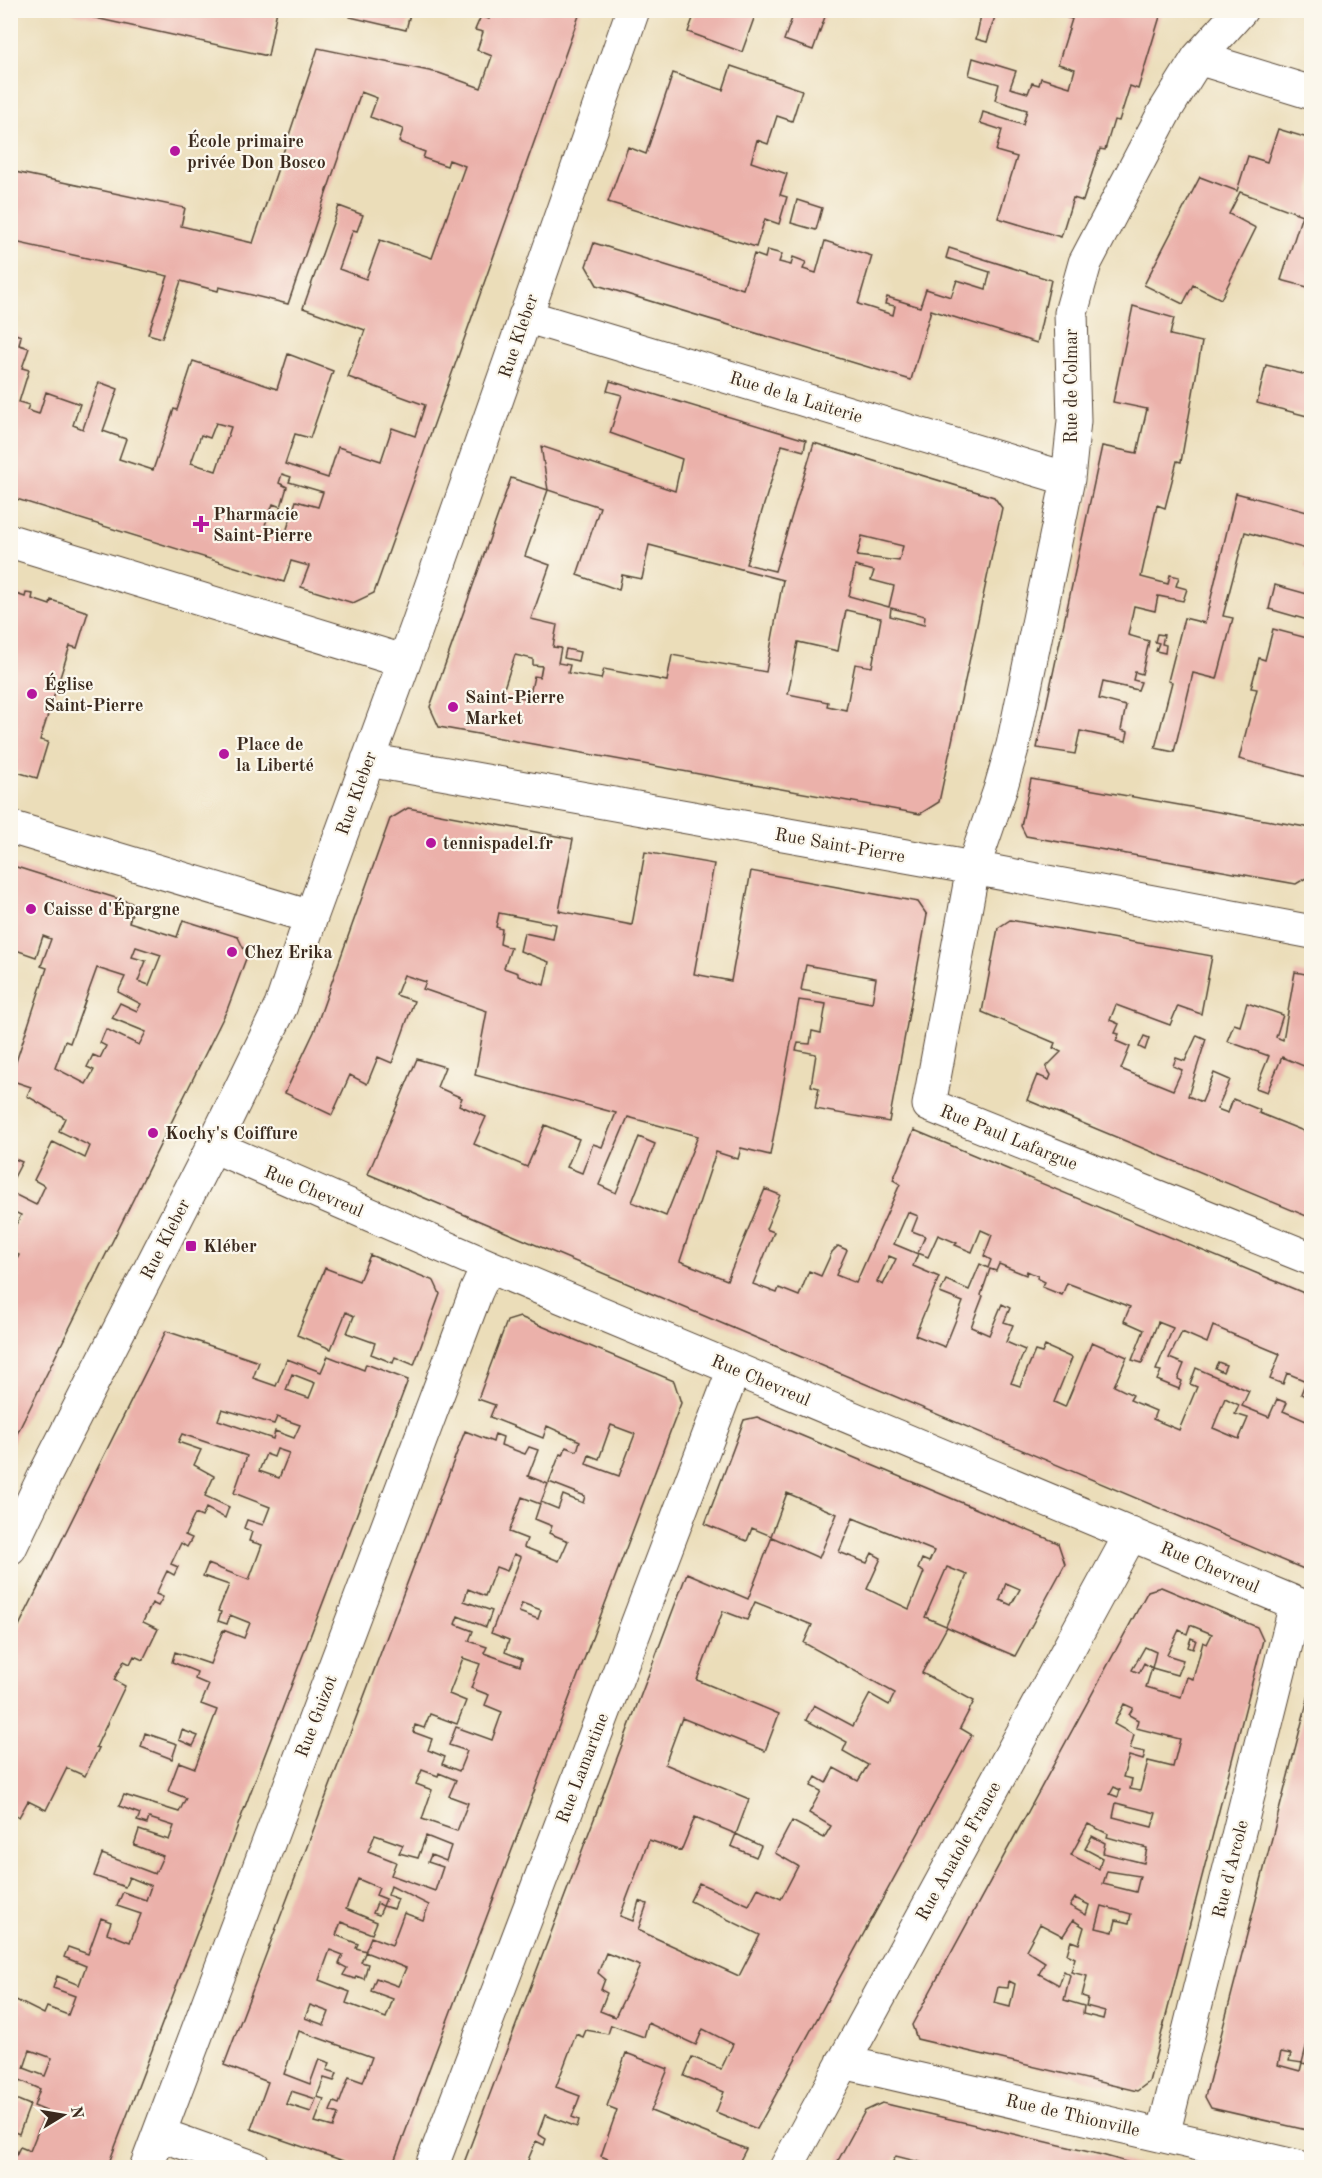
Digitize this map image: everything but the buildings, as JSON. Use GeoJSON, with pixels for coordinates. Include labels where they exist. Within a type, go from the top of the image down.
{"type":"FeatureCollection","features":[{"type":"Feature","properties":{"kind":"street","name":"Rue Kleber"},"geometry":{"type":"LineString","coordinates":[[13,1535],[213,1146],[281,1006],[311,916],[417,627],[633,10]]}},
{"type":"Feature","properties":{"kind":"street","name":"Rue de Colmar"},"geometry":{"type":"LineString","coordinates":[[973,868],[1000,790],[1012,745],[1068,479],[1074,421],[1071,313],[1076,290],[1085,263],[1165,111],[1198,58],[1241,10]]}},
{"type":"Feature","properties":{"kind":"street"},"geometry":{"type":"LineString","coordinates":[[1198,58],[1311,93]]}},
{"type":"Feature","properties":{"kind":"street","name":"Rue de la Laiterie"},"geometry":{"type":"LineString","coordinates":[[525,316],[1068,479]]}},
{"type":"Feature","properties":{"kind":"street"},"geometry":{"type":"LineString","coordinates":[[10,541],[403,661]]}},
{"type":"Feature","properties":{"kind":"street","name":"Rue Saint-Pierre"},"geometry":{"type":"LineString","coordinates":[[368,760],[973,868],[1311,932]]}},
{"type":"Feature","properties":{"kind":"street"},"geometry":{"type":"LineString","coordinates":[[10,827],[311,916]]}},
{"type":"Feature","properties":{"kind":"street","name":"Rue Paul Lafargue"},"geometry":{"type":"LineString","coordinates":[[973,868],[929,1105],[1311,1259]]}},
{"type":"Feature","properties":{"kind":"street","name":"Rue Chevreul"},"geometry":{"type":"LineString","coordinates":[[213,1146],[488,1266],[1304,1607]]}},
{"type":"Feature","properties":{"kind":"street","name":"Rue Guizot"},"geometry":{"type":"LineString","coordinates":[[146,2168],[476,1292],[488,1266]]}},
{"type":"Feature","properties":{"kind":"street","name":"Rue Lamartine"},"geometry":{"type":"LineString","coordinates":[[431,2168],[734,1369]]}},
{"type":"Feature","properties":{"kind":"street","name":"Rue Anatole France"},"geometry":{"type":"LineString","coordinates":[[786,2168],[1131,1534]]}},
{"type":"Feature","properties":{"kind":"street","name":"Rue d'Arcole"},"geometry":{"type":"LineString","coordinates":[[1163,2135],[1304,1607]]}},
{"type":"Feature","properties":{"kind":"street","name":"Rue de Thionville"},"geometry":{"type":"LineString","coordinates":[[843,2062],[1303,2168]]}},
{"type":"Feature","properties":{"kind":"street"},"geometry":{"type":"LineString","coordinates":[[159,2133],[255,2168]]}},
{"type":"Feature","properties":{"kind":"path"},"geometry":{"type":"LineString","coordinates":[[1307,2064],[1311,2049]]}},
{"type":"Feature","properties":{"kind":"place","name":"École primaire privée Don Bosco"},"geometry":{"type":"Point","coordinates":[175,151]}},
{"type":"Feature","properties":{"kind":"place","name":"Pharmacie Saint-Pierre"},"geometry":{"type":"Point","coordinates":[201,524]}},
{"type":"Feature","properties":{"kind":"place","name":"Église Saint-Pierre"},"geometry":{"type":"Point","coordinates":[32,694]}},
{"type":"Feature","properties":{"kind":"place","name":"Saint-Pierre Market"},"geometry":{"type":"Point","coordinates":[453,707]}},
{"type":"Feature","properties":{"kind":"place","name":"Place de la Liberté"},"geometry":{"type":"Point","coordinates":[224,754]}},
{"type":"Feature","properties":{"kind":"place","name":"tennispadel.fr"},"geometry":{"type":"Point","coordinates":[431,843]}},
{"type":"Feature","properties":{"kind":"place","name":"Caisse d'Épargne"},"geometry":{"type":"Point","coordinates":[31,909]}},
{"type":"Feature","properties":{"kind":"place","name":"Chez Erika"},"geometry":{"type":"Point","coordinates":[232,952]}},
{"type":"Feature","properties":{"kind":"place","name":"Kochy's Coiffure"},"geometry":{"type":"Point","coordinates":[153,1133]}},
{"type":"Feature","properties":{"kind":"place","name":"Kléber"},"geometry":{"type":"Point","coordinates":[191,1246]}}]}
